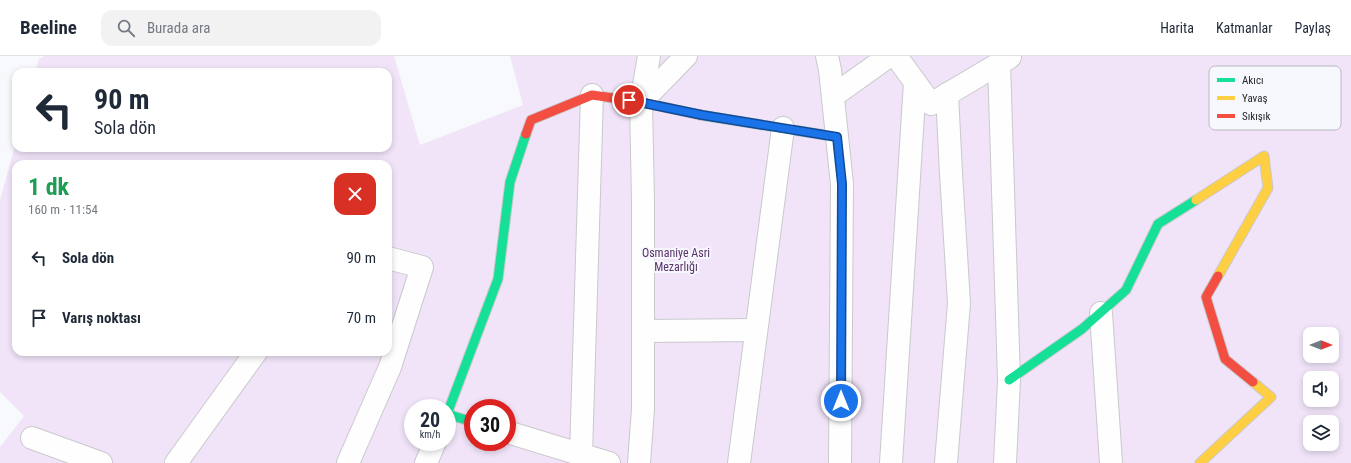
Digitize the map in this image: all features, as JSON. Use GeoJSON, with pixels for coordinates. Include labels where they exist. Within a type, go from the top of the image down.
{"type":"FeatureCollection","features":[{"type":"Feature","properties":{"kind":"street"},"geometry":{"type":"LineString","coordinates":[[639,463],[643,409],[643,202],[641,102],[649,56]]}},
{"type":"Feature","properties":{"kind":"street"},"geometry":{"type":"LineString","coordinates":[[641,102],[686,56]]}},
{"type":"Feature","properties":{"kind":"street"},"geometry":{"type":"LineString","coordinates":[[827,56],[833,96],[842,184],[840,463]]}},
{"type":"Feature","properties":{"kind":"street"},"geometry":{"type":"LineString","coordinates":[[833,96],[889,56]]}},
{"type":"Feature","properties":{"kind":"street"},"geometry":{"type":"LineString","coordinates":[[896,56],[931,104],[1005,59]]}},
{"type":"Feature","properties":{"kind":"street"},"geometry":{"type":"LineString","coordinates":[[1005,59],[1009,380],[1005,463]]}},
{"type":"Feature","properties":{"kind":"street"},"geometry":{"type":"LineString","coordinates":[[891,463],[915,82]]}},
{"type":"Feature","properties":{"kind":"street"},"geometry":{"type":"LineString","coordinates":[[946,463],[959,303],[950,173],[947,94]]}},
{"type":"Feature","properties":{"kind":"street"},"geometry":{"type":"LineString","coordinates":[[581,455],[592,95]]}},
{"type":"Feature","properties":{"kind":"street"},"geometry":{"type":"LineString","coordinates":[[453,399],[498,279],[510,182],[531,120],[592,95],[641,102],[702,115],[837,137]]}},
{"type":"Feature","properties":{"kind":"street"},"geometry":{"type":"LineString","coordinates":[[739,463],[783,128]]}},
{"type":"Feature","properties":{"kind":"street"},"geometry":{"type":"LineString","coordinates":[[1009,380],[1082,329],[1126,290],[1158,224],[1264,156],[1268,188],[1206,297],[1225,359],[1271,397],[1200,463]]}},
{"type":"Feature","properties":{"kind":"street"},"geometry":{"type":"LineString","coordinates":[[348,463],[390,367],[422,267],[392,259]]}},
{"type":"Feature","properties":{"kind":"street"},"geometry":{"type":"LineString","coordinates":[[1101,313],[1111,463]]}},
{"type":"Feature","properties":{"kind":"street"},"geometry":{"type":"LineString","coordinates":[[643,331],[756,330]]}},
{"type":"Feature","properties":{"kind":"street"},"geometry":{"type":"LineString","coordinates":[[176,463],[253,356]]}},
{"type":"Feature","properties":{"kind":"street"},"geometry":{"type":"LineString","coordinates":[[516,435],[609,463]]}},
{"type":"Feature","properties":{"kind":"street"},"geometry":{"type":"LineString","coordinates":[[32,438],[101,463]]}},
{"type":"Feature","properties":{"kind":"street"},"geometry":{"type":"LineString","coordinates":[[426,463],[431,451]]}},
{"type":"Feature","properties":{"kind":"green space","name":"Osmaniye Asri Mezarlığı"},"geometry":{"type":"Polygon","coordinates":[[[45,56],[394,56],[420,145],[523,105],[510,56],[1351,56],[1351,463],[0,463],[0,447],[24,416],[0,392],[0,200],[13,152],[392,152],[392,68],[36,68],[39,59],[45,56]]]}},
{"type":"Feature","properties":{"kind":"traffic: fast"},"geometry":{"type":"LineString","coordinates":[[700,115],[837,137]]}},
{"type":"Feature","properties":{"kind":"traffic: fast"},"geometry":{"type":"LineString","coordinates":[[464,419],[447,414],[498,279],[510,182],[526,134]]}},
{"type":"Feature","properties":{"kind":"traffic: fast"},"geometry":{"type":"LineString","coordinates":[[1009,380],[1082,329],[1126,290],[1158,224],[1196,200]]}},
{"type":"Feature","properties":{"kind":"traffic: slow"},"geometry":{"type":"LineString","coordinates":[[1196,200],[1264,156],[1268,188],[1218,276]]}},
{"type":"Feature","properties":{"kind":"traffic: slow"},"geometry":{"type":"LineString","coordinates":[[1200,463],[1271,397],[1253,382]]}},
{"type":"Feature","properties":{"kind":"traffic: jam"},"geometry":{"type":"LineString","coordinates":[[526,134],[531,120],[592,95],[641,102],[700,115]]}},
{"type":"Feature","properties":{"kind":"traffic: jam"},"geometry":{"type":"LineString","coordinates":[[1218,276],[1206,297],[1225,359],[1253,382]]}},
{"type":"Feature","properties":{"kind":"route"},"geometry":{"type":"LineString","coordinates":[[629,100],[702,115],[837,137],[842,184],[841,401]]}}]}
